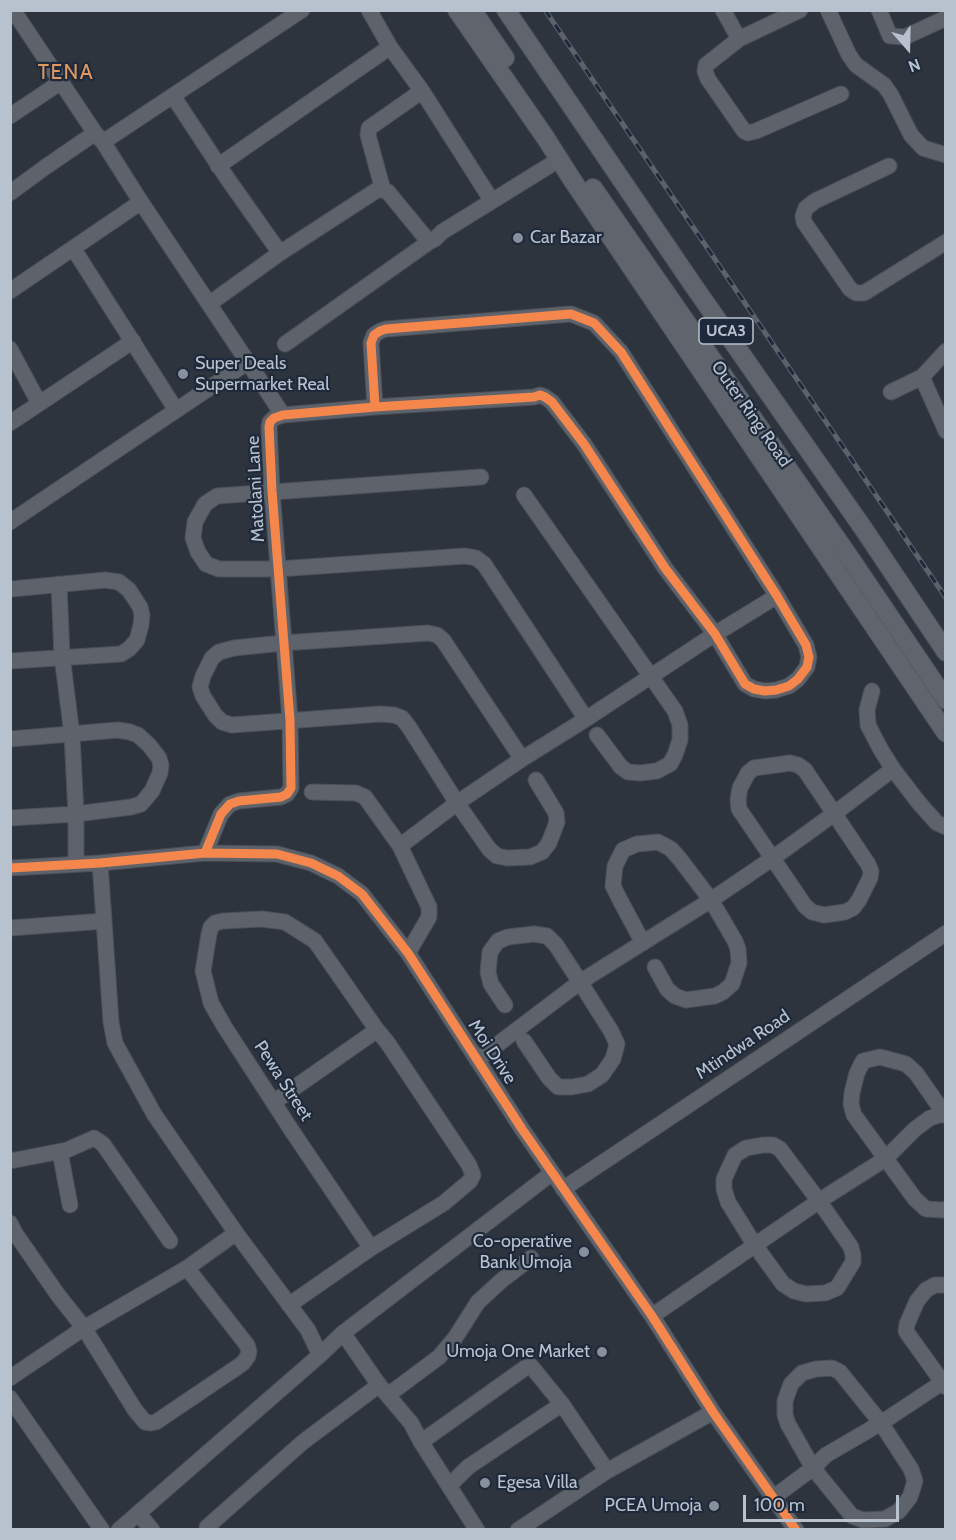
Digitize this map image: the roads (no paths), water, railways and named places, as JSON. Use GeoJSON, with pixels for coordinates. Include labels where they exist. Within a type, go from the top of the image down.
{"type":"FeatureCollection","features":[{"type":"Feature","properties":{"kind":"main road","name":"UCA3"},"geometry":{"type":"LineString","coordinates":[[457,10],[560,159],[945,733]]}},
{"type":"Feature","properties":{"kind":"main road","name":"Outer Ring Road"},"geometry":{"type":"LineString","coordinates":[[472,10],[598,196],[846,551],[945,700]]}},
{"type":"Feature","properties":{"kind":"main road","name":"Outer Ring Road"},"geometry":{"type":"LineString","coordinates":[[506,10],[693,285],[863,528],[945,652]]}},
{"type":"Feature","properties":{"kind":"main road"},"geometry":{"type":"LineString","coordinates":[[573,181],[598,196]]}},
{"type":"Feature","properties":{"kind":"street"},"geometry":{"type":"LineString","coordinates":[[13,10],[283,415],[540,395],[552,402],[584,444],[665,568],[715,634],[745,684],[754,689],[776,690],[789,686],[807,667],[809,657],[807,645],[777,596],[621,352],[594,323],[570,314],[380,331],[374,335],[371,343],[375,407]]}},
{"type":"Feature","properties":{"kind":"street"},"geometry":{"type":"LineString","coordinates":[[10,193],[44,168],[173,96],[302,10]]}},
{"type":"Feature","properties":{"kind":"street"},"geometry":{"type":"LineString","coordinates":[[369,10],[390,47],[422,91],[492,201]]}},
{"type":"Feature","properties":{"kind":"street"},"geometry":{"type":"LineString","coordinates":[[723,10],[739,39]]}},
{"type":"Feature","properties":{"kind":"street"},"geometry":{"type":"LineString","coordinates":[[800,10],[739,39],[706,65],[705,71],[708,79],[748,133],[756,132],[841,93]]}},
{"type":"Feature","properties":{"kind":"street"},"geometry":{"type":"LineString","coordinates":[[828,10],[849,56],[856,65],[884,85],[911,135],[923,148],[945,155]]}},
{"type":"Feature","properties":{"kind":"street"},"geometry":{"type":"LineString","coordinates":[[879,10],[890,36],[905,36],[945,18]]}},
{"type":"Feature","properties":{"kind":"street"},"geometry":{"type":"LineString","coordinates":[[218,166],[390,47]]}},
{"type":"Feature","properties":{"kind":"street"},"geometry":{"type":"LineString","coordinates":[[10,116],[61,82]]}},
{"type":"Feature","properties":{"kind":"street"},"geometry":{"type":"LineString","coordinates":[[383,190],[368,135],[369,128],[422,91]]}},
{"type":"Feature","properties":{"kind":"street"},"geometry":{"type":"LineString","coordinates":[[173,96],[218,166],[280,253]]}},
{"type":"Feature","properties":{"kind":"street"},"geometry":{"type":"LineString","coordinates":[[285,344],[442,232],[560,159]]}},
{"type":"Feature","properties":{"kind":"street"},"geometry":{"type":"LineString","coordinates":[[889,166],[814,201],[806,208],[803,216],[804,222],[850,289],[856,293],[864,293],[945,242]]}},
{"type":"Feature","properties":{"kind":"street"},"geometry":{"type":"LineString","coordinates":[[209,304],[280,253],[377,190],[388,192],[429,242]]}},
{"type":"Feature","properties":{"kind":"street"},"geometry":{"type":"LineString","coordinates":[[10,291],[141,202]]}},
{"type":"Feature","properties":{"kind":"street"},"geometry":{"type":"LineString","coordinates":[[73,248],[176,410]]}},
{"type":"Feature","properties":{"kind":"street"},"geometry":{"type":"LineString","coordinates":[[10,423],[133,341]]}},
{"type":"Feature","properties":{"kind":"street"},"geometry":{"type":"LineString","coordinates":[[10,349],[39,403]]}},
{"type":"Feature","properties":{"kind":"street"},"geometry":{"type":"LineString","coordinates":[[891,392],[922,377],[945,351]]}},
{"type":"Feature","properties":{"kind":"street"},"geometry":{"type":"LineString","coordinates":[[10,522],[248,362]]}},
{"type":"Feature","properties":{"kind":"street"},"geometry":{"type":"LineString","coordinates":[[922,377],[945,431]]}},
{"type":"Feature","properties":{"kind":"street","name":"Matolani Lane"},"geometry":{"type":"LineString","coordinates":[[205,853],[221,814],[230,804],[281,797],[291,788],[290,720],[269,428],[274,418],[283,415]]}},
{"type":"Feature","properties":{"kind":"street"},"geometry":{"type":"LineString","coordinates":[[482,477],[217,496],[205,504],[195,522],[193,538],[206,564],[219,569],[278,569],[465,556],[476,558],[483,564],[586,719]]}},
{"type":"Feature","properties":{"kind":"street"},"geometry":{"type":"LineString","coordinates":[[524,495],[675,711],[680,725],[680,740],[675,755],[670,764],[657,771],[628,772],[621,767],[597,735]]}},
{"type":"Feature","properties":{"kind":"street"},"geometry":{"type":"LineString","coordinates":[[10,661],[121,654],[129,649],[136,640],[142,615],[140,607],[129,590],[119,582],[105,580],[12,589]]}},
{"type":"Feature","properties":{"kind":"street"},"geometry":{"type":"LineString","coordinates":[[59,584],[62,656],[72,735],[76,864]]}},
{"type":"Feature","properties":{"kind":"street"},"geometry":{"type":"LineString","coordinates":[[400,846],[457,803],[522,759],[777,596]]}},
{"type":"Feature","properties":{"kind":"street"},"geometry":{"type":"LineString","coordinates":[[522,759],[447,646],[437,635],[428,633],[234,648],[219,652],[212,658],[202,676],[200,687],[203,696],[222,722],[232,725],[380,714],[402,718],[457,803],[489,849],[497,856],[530,857],[542,852],[549,843],[557,822],[556,813],[536,780]]}},
{"type":"Feature","properties":{"kind":"street"},"geometry":{"type":"LineString","coordinates":[[872,691],[866,718],[881,750],[919,804],[937,823],[945,827]]}},
{"type":"Feature","properties":{"kind":"street"},"geometry":{"type":"LineString","coordinates":[[10,739],[118,730],[130,732],[138,735],[148,745],[161,765],[152,791],[141,804],[76,814],[10,818]]}},
{"type":"Feature","properties":{"kind":"street"},"geometry":{"type":"LineString","coordinates":[[790,762],[805,770],[836,813],[868,864],[870,878],[853,908],[845,912],[824,915],[812,912],[805,906],[739,809],[740,788],[748,773],[754,768],[790,762]]}},
{"type":"Feature","properties":{"kind":"street"},"geometry":{"type":"LineString","coordinates":[[477,1060],[580,982],[643,944],[773,858],[894,769]]}},
{"type":"Feature","properties":{"kind":"street"},"geometry":{"type":"LineString","coordinates":[[312,792],[356,793],[365,797],[400,846],[429,906],[429,917],[408,953]]}},
{"type":"Feature","properties":{"kind":"street"},"geometry":{"type":"LineString","coordinates":[[643,944],[613,885],[615,867],[623,850],[637,844],[658,842],[671,849],[680,858],[711,900],[738,949],[739,963],[732,984],[723,992],[715,996],[686,1000],[675,996],[667,989],[655,967]]}},
{"type":"Feature","properties":{"kind":"street","name":"Moi Drive"},"geometry":{"type":"LineString","coordinates":[[10,868],[100,863],[205,853],[277,854],[311,862],[338,876],[362,894],[408,953],[552,1173],[652,1316],[713,1412],[796,1530]]}},
{"type":"Feature","properties":{"kind":"street"},"geometry":{"type":"LineString","coordinates":[[100,863],[111,1022],[115,1043],[154,1114],[236,1233],[308,1330],[320,1355]]}},
{"type":"Feature","properties":{"kind":"street","name":"Pewa Street"},"geometry":{"type":"LineString","coordinates":[[371,1248],[292,1131],[211,1003],[202,972],[211,927],[223,921],[261,919],[285,922],[300,931],[315,941],[377,1030]]}},
{"type":"Feature","properties":{"kind":"street"},"geometry":{"type":"LineString","coordinates":[[10,927],[104,921]]}},
{"type":"Feature","properties":{"kind":"street","name":"Mtindwa Road"},"geometry":{"type":"LineString","coordinates":[[563,1189],[945,933]]}},
{"type":"Feature","properties":{"kind":"street"},"geometry":{"type":"LineString","coordinates":[[506,1005],[491,984],[488,972],[490,952],[498,941],[508,937],[534,934],[547,936],[556,945],[580,982],[611,1031],[616,1044],[613,1059],[602,1075],[588,1084],[558,1087],[549,1078],[524,1041]]}},
{"type":"Feature","properties":{"kind":"street"},"geometry":{"type":"LineString","coordinates":[[274,1102],[377,1030],[469,1166],[472,1174],[470,1181],[444,1203],[371,1248],[289,1305]]}},
{"type":"Feature","properties":{"kind":"street"},"geometry":{"type":"LineString","coordinates":[[652,1316],[819,1201],[885,1159],[915,1129],[930,1119],[945,1114],[906,1064],[880,1057],[863,1062],[857,1073],[852,1093],[851,1104],[854,1115],[885,1159],[915,1199],[926,1209],[945,1209]]}},
{"type":"Feature","properties":{"kind":"street"},"geometry":{"type":"LineString","coordinates":[[10,1161],[60,1152],[94,1138],[100,1141],[170,1241]]}},
{"type":"Feature","properties":{"kind":"street"},"geometry":{"type":"LineString","coordinates":[[773,1145],[780,1149],[819,1201],[851,1247],[853,1262],[837,1288],[825,1293],[806,1294],[794,1291],[783,1284],[754,1245],[728,1202],[724,1179],[735,1155],[746,1148],[773,1145]]}},
{"type":"Feature","properties":{"kind":"street"},"geometry":{"type":"LineString","coordinates":[[60,1152],[70,1204]]}},
{"type":"Feature","properties":{"kind":"street"},"geometry":{"type":"LineString","coordinates":[[119,1530],[343,1333],[552,1173]]}},
{"type":"Feature","properties":{"kind":"street"},"geometry":{"type":"LineString","coordinates":[[10,1223],[52,1286],[84,1328],[135,1410],[145,1422],[156,1422],[243,1363],[248,1356],[247,1345],[187,1268]]}},
{"type":"Feature","properties":{"kind":"street"},"geometry":{"type":"LineString","coordinates":[[10,1378],[84,1328],[187,1268],[236,1233]]}},
{"type":"Feature","properties":{"kind":"street"},"geometry":{"type":"LineString","coordinates":[[207,1529],[303,1442],[439,1357],[455,1338],[478,1302],[531,1258]]}},
{"type":"Feature","properties":{"kind":"street"},"geometry":{"type":"LineString","coordinates":[[774,1497],[813,1468],[826,1455],[944,1383],[909,1338],[906,1324],[917,1301],[926,1290],[935,1285],[945,1285]]}},
{"type":"Feature","properties":{"kind":"street"},"geometry":{"type":"LineString","coordinates":[[343,1333],[383,1390],[411,1423],[477,1530]]}},
{"type":"Feature","properties":{"kind":"street"},"geometry":{"type":"LineString","coordinates":[[421,1442],[531,1366],[562,1404],[607,1471]]}},
{"type":"Feature","properties":{"kind":"street"},"geometry":{"type":"LineString","coordinates":[[832,1368],[840,1372],[881,1423],[911,1469],[915,1482],[910,1497],[899,1511],[885,1519],[863,1520],[852,1516],[813,1468],[788,1424],[785,1415],[785,1401],[791,1384],[802,1373],[832,1368]]}},
{"type":"Feature","properties":{"kind":"street"},"geometry":{"type":"LineString","coordinates":[[10,1398],[102,1530]]}},
{"type":"Feature","properties":{"kind":"street"},"geometry":{"type":"LineString","coordinates":[[449,1486],[468,1467],[562,1404]]}},
{"type":"Feature","properties":{"kind":"street"},"geometry":{"type":"LineString","coordinates":[[518,1530],[607,1471],[713,1412]]}},
{"type":"Feature","properties":{"kind":"street"},"geometry":{"type":"LineString","coordinates":[[138,1514],[152,1530]]}},
{"type":"Feature","properties":{"kind":"railway"},"geometry":{"type":"LineString","coordinates":[[545,10],[946,598]]}},
{"type":"Feature","properties":{"kind":"place","name":"Car Bazar"},"geometry":{"type":"Point","coordinates":[518,238]}},
{"type":"Feature","properties":{"kind":"place","name":"Super Deals Supermarket Real"},"geometry":{"type":"Point","coordinates":[183,374]}},
{"type":"Feature","properties":{"kind":"place","name":"Co-operative Bank Umoja"},"geometry":{"type":"Point","coordinates":[584,1252]}},
{"type":"Feature","properties":{"kind":"place","name":"Umoja One Market"},"geometry":{"type":"Point","coordinates":[602,1352]}},
{"type":"Feature","properties":{"kind":"place","name":"Egesa Villa"},"geometry":{"type":"Point","coordinates":[485,1483]}},
{"type":"Feature","properties":{"kind":"place","name":"PCEA Umoja"},"geometry":{"type":"Point","coordinates":[714,1506]}},
{"type":"Feature","properties":{"kind":"district","name":"TENA"},"geometry":{"type":"Point","coordinates":[66,73]}}]}
